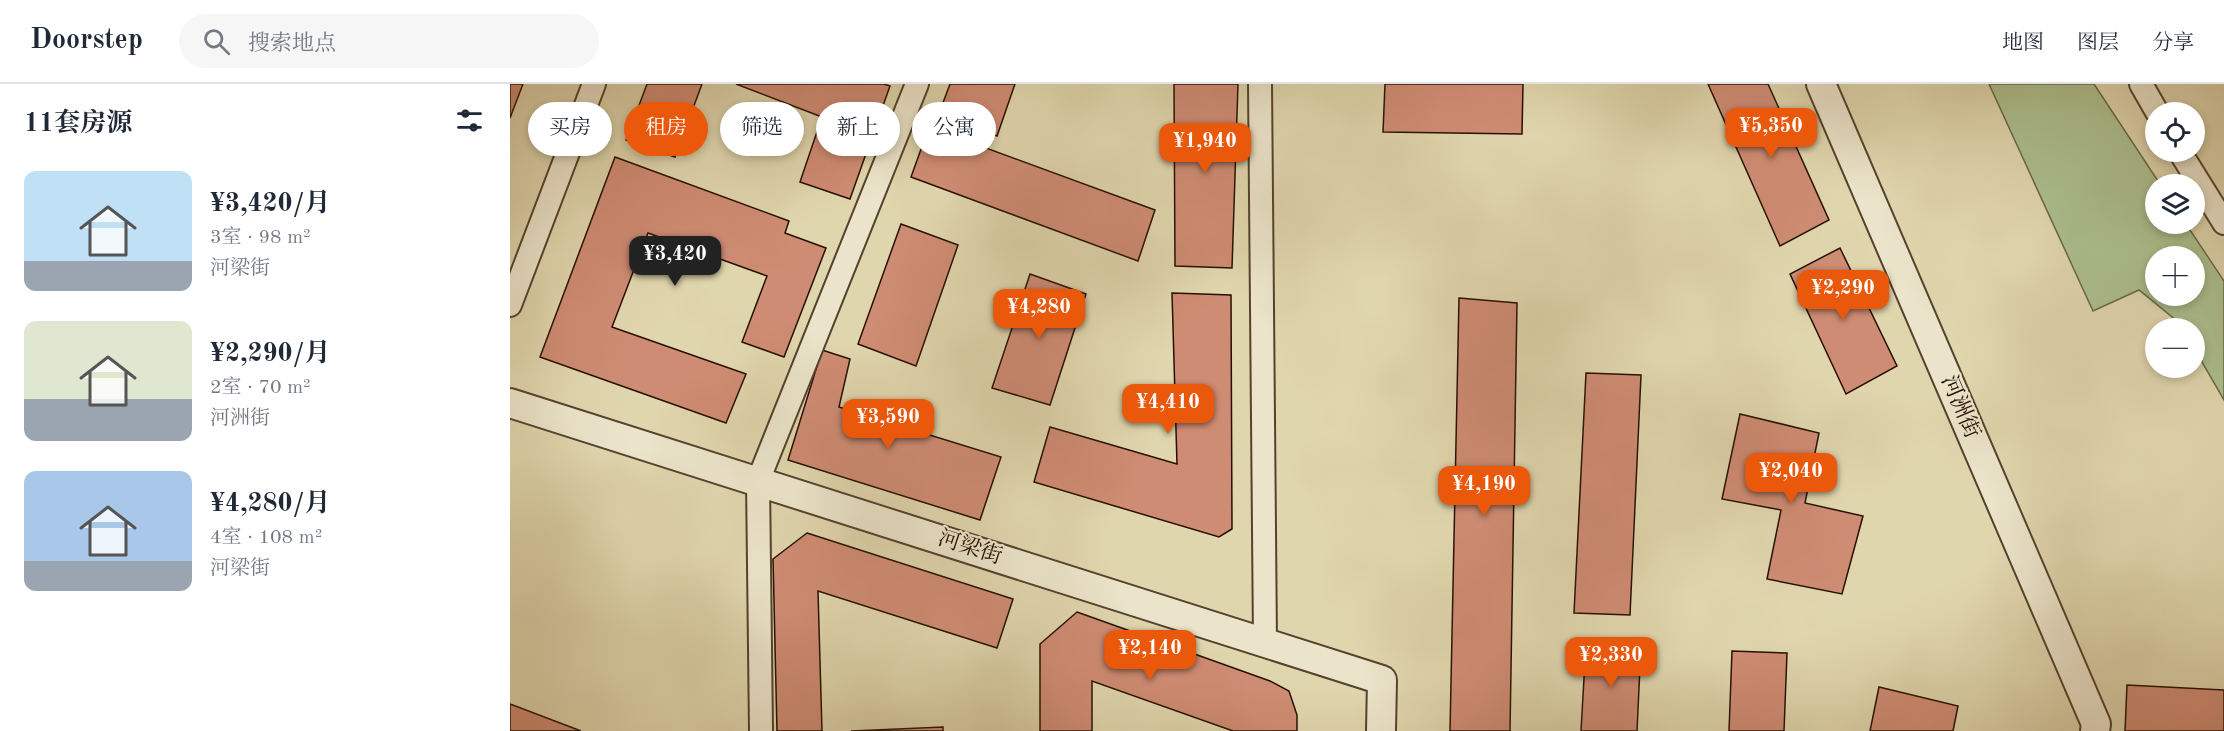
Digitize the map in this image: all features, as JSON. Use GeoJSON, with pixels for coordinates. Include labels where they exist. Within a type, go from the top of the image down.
{"type":"FeatureCollection","features":[{"type":"Feature","properties":{"kind":"street"},"geometry":{"type":"LineString","coordinates":[[510,305],[594,84]]}},
{"type":"Feature","properties":{"kind":"street"},"geometry":{"type":"LineString","coordinates":[[761,731],[758,481],[916,84]]}},
{"type":"Feature","properties":{"kind":"street"},"geometry":{"type":"LineString","coordinates":[[1260,84],[1265,642]]}},
{"type":"Feature","properties":{"kind":"street","name":"河洲街"},"geometry":{"type":"LineString","coordinates":[[1821,84],[2096,724],[2095,731]]}},
{"type":"Feature","properties":{"kind":"street"},"geometry":{"type":"LineString","coordinates":[[2141,84],[2151,102]]}},
{"type":"Feature","properties":{"kind":"street"},"geometry":{"type":"LineString","coordinates":[[2186,162],[2224,224]]}},
{"type":"Feature","properties":{"kind":"street","name":"河梁街"},"geometry":{"type":"LineString","coordinates":[[510,404],[1382,680],[1381,731]]}},
{"type":"Feature","properties":{"kind":"green space"},"geometry":{"type":"Polygon","coordinates":[[[1989,84],[2094,84],[2153,174],[2145,174],[2145,234],[2193,234],[2201,246],[2145,246],[2145,295],[2139,290],[2093,311],[1989,84]]]}},
{"type":"Feature","properties":{"kind":"green space"},"geometry":{"type":"Polygon","coordinates":[[[2205,252],[2224,281],[2224,400],[2205,367],[2205,318],[2173,318],[2159,306],[2205,306],[2205,252]]]}},
{"type":"Feature","properties":{"kind":"building"},"geometry":{"type":"Polygon","coordinates":[[[510,84],[523,84],[510,118],[510,84]]]}},
{"type":"Feature","properties":{"kind":"building"},"geometry":{"type":"Polygon","coordinates":[[[647,84],[702,84],[695,102],[640,102],[647,84]]]}},
{"type":"Feature","properties":{"kind":"building"},"geometry":{"type":"Polygon","coordinates":[[[736,84],[884,84],[890,86],[884,102],[816,102],[816,115],[804,110],[804,102],[783,102],[736,84]]]}},
{"type":"Feature","properties":{"kind":"building"},"geometry":{"type":"Polygon","coordinates":[[[950,84],[1015,84],[997,136],[996,102],[943,102],[950,84]]]}},
{"type":"Feature","properties":{"kind":"building"},"geometry":{"type":"Polygon","coordinates":[[[1174,84],[1238,84],[1232,268],[1175,266],[1174,84]]]}},
{"type":"Feature","properties":{"kind":"building"},"geometry":{"type":"Polygon","coordinates":[[[1385,84],[1523,84],[1522,134],[1383,132],[1385,84]]]}},
{"type":"Feature","properties":{"kind":"building"},"geometry":{"type":"Polygon","coordinates":[[[1708,84],[1768,84],[1829,220],[1780,246],[1708,84]]]}},
{"type":"Feature","properties":{"kind":"building"},"geometry":{"type":"Polygon","coordinates":[[[816,135],[816,156],[865,156],[850,199],[800,182],[816,135]]]}},
{"type":"Feature","properties":{"kind":"building"},"geometry":{"type":"Polygon","coordinates":[[[996,152],[1155,210],[1138,261],[911,177],[919,156],[996,156],[996,152]]]}},
{"type":"Feature","properties":{"kind":"building"},"geometry":{"type":"Polygon","coordinates":[[[615,157],[789,221],[785,233],[826,248],[784,357],[742,342],[767,276],[648,233],[612,327],[746,374],[726,423],[540,357],[615,157]]]}},
{"type":"Feature","properties":{"kind":"building"},"geometry":{"type":"Polygon","coordinates":[[[901,224],[958,245],[916,366],[858,344],[901,224]]]}},
{"type":"Feature","properties":{"kind":"building"},"geometry":{"type":"Polygon","coordinates":[[[1840,248],[1897,366],[1846,394],[1790,274],[1840,248]]]}},
{"type":"Feature","properties":{"kind":"building"},"geometry":{"type":"Polygon","coordinates":[[[1030,274],[1086,294],[1050,405],[992,388],[1030,274]]]}},
{"type":"Feature","properties":{"kind":"building"},"geometry":{"type":"Polygon","coordinates":[[[1172,293],[1231,295],[1232,529],[1219,537],[1034,482],[1050,427],[1177,464],[1172,293]]]}},
{"type":"Feature","properties":{"kind":"building"},"geometry":{"type":"Polygon","coordinates":[[[1459,298],[1517,303],[1510,731],[1450,731],[1459,298]]]}},
{"type":"Feature","properties":{"kind":"building"},"geometry":{"type":"Polygon","coordinates":[[[822,350],[850,359],[839,407],[1001,457],[980,520],[788,460],[822,350]]]}},
{"type":"Feature","properties":{"kind":"building"},"geometry":{"type":"Polygon","coordinates":[[[1586,373],[1641,375],[1630,615],[1574,613],[1586,373]]]}},
{"type":"Feature","properties":{"kind":"building"},"geometry":{"type":"Polygon","coordinates":[[[1740,414],[1819,433],[1805,503],[1863,516],[1842,594],[1767,579],[1781,510],[1722,499],[1740,414]]]}},
{"type":"Feature","properties":{"kind":"building"},"geometry":{"type":"Polygon","coordinates":[[[807,533],[1013,599],[997,648],[818,591],[822,731],[777,731],[773,559],[807,533]]]}},
{"type":"Feature","properties":{"kind":"building"},"geometry":{"type":"Polygon","coordinates":[[[1077,612],[1270,681],[1289,691],[1297,715],[1297,731],[1233,731],[1092,681],[1092,731],[1040,731],[1040,644],[1077,612]]]}},
{"type":"Feature","properties":{"kind":"building"},"geometry":{"type":"Polygon","coordinates":[[[1586,643],[1641,645],[1637,731],[1581,731],[1586,643]]]}},
{"type":"Feature","properties":{"kind":"building"},"geometry":{"type":"Polygon","coordinates":[[[1732,651],[1787,653],[1784,731],[1729,731],[1732,651]]]}},
{"type":"Feature","properties":{"kind":"building"},"geometry":{"type":"Polygon","coordinates":[[[2127,685],[2224,690],[2224,731],[2125,731],[2127,685]]]}},
{"type":"Feature","properties":{"kind":"building"},"geometry":{"type":"Polygon","coordinates":[[[1879,687],[1958,706],[1953,731],[1870,731],[1879,687]]]}},
{"type":"Feature","properties":{"kind":"building"},"geometry":{"type":"Polygon","coordinates":[[[510,704],[581,731],[510,731],[510,704]]]}},
{"type":"Feature","properties":{"kind":"building"},"geometry":{"type":"Polygon","coordinates":[[[943,727],[943,731],[851,731],[943,727]]]}}]}
